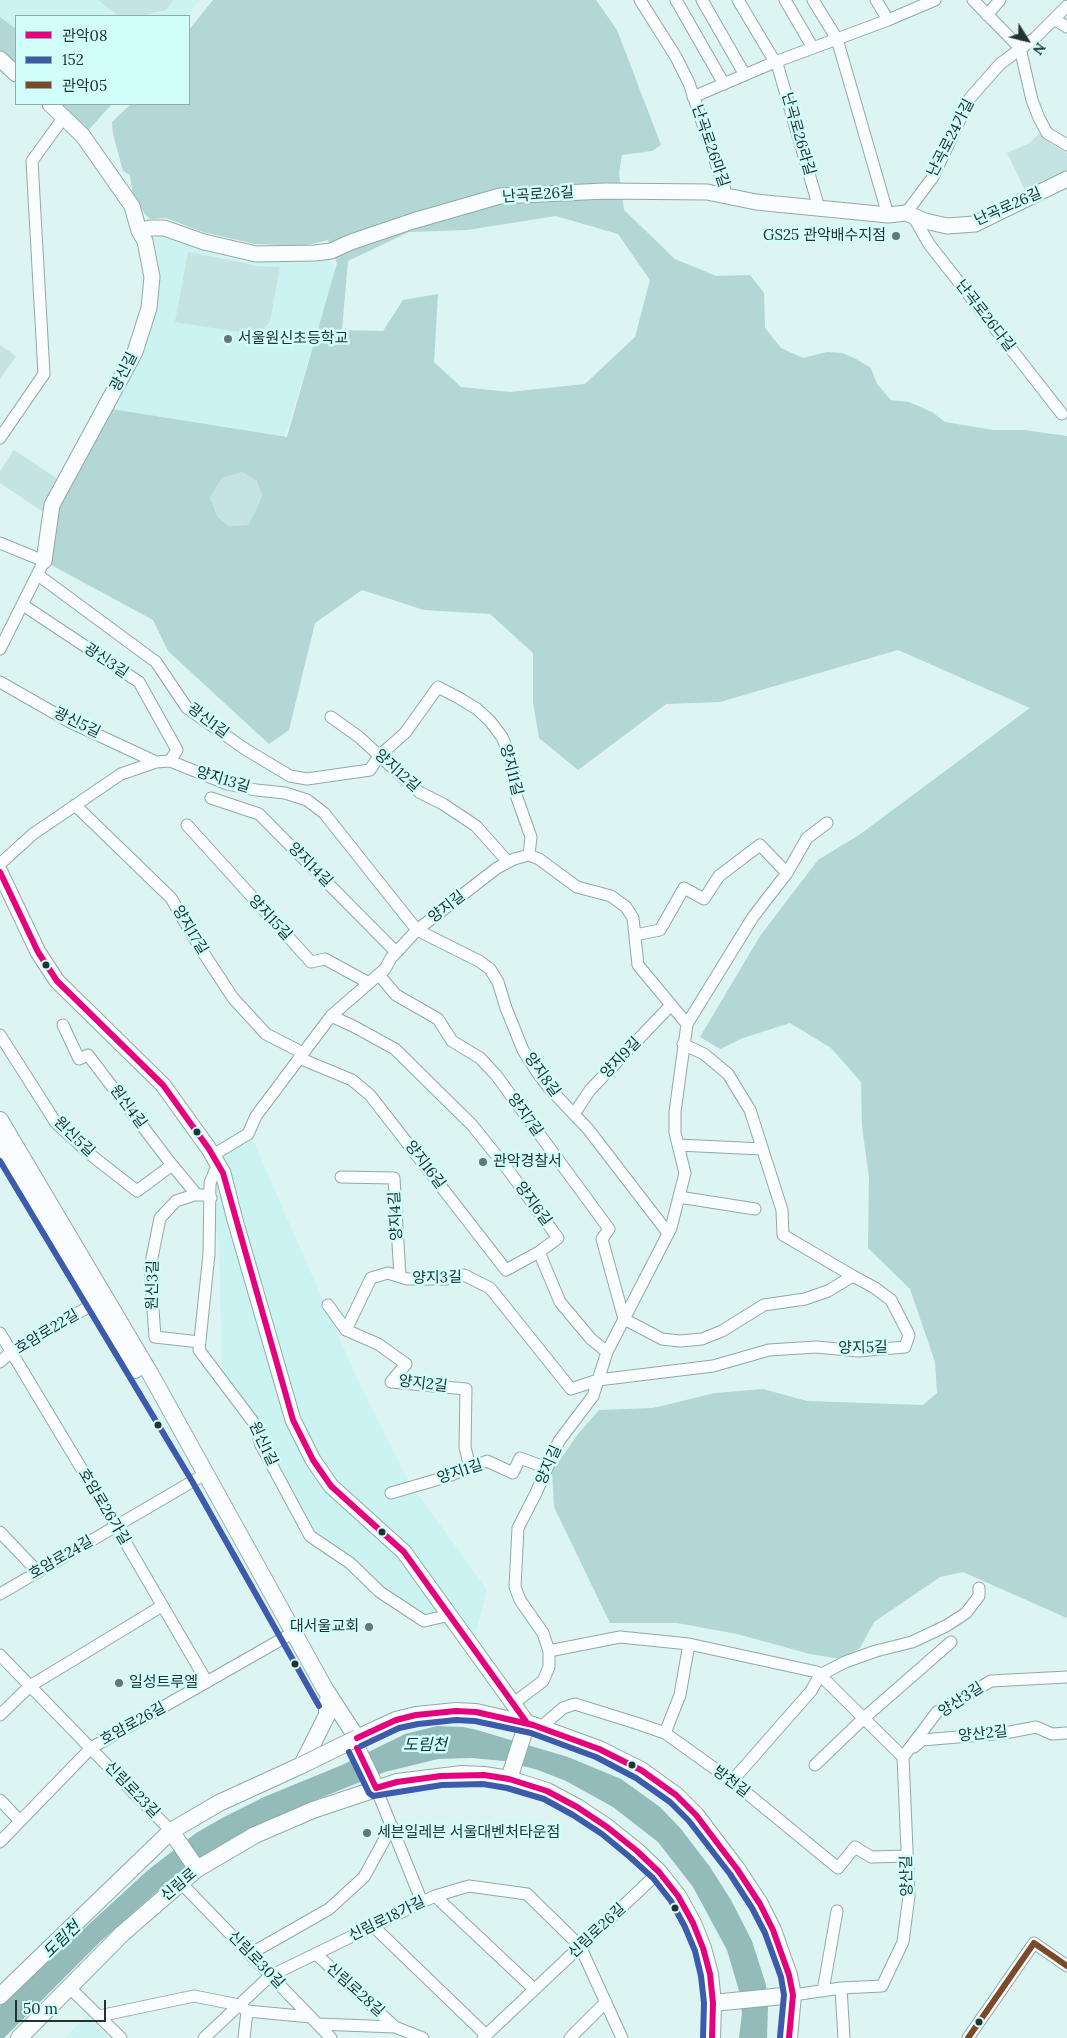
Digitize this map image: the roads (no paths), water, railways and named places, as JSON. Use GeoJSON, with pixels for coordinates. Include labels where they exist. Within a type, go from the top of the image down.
{"type":"FeatureCollection","features":[{"type":"Feature","properties":{"kind":"main road"},"geometry":{"type":"LineString","coordinates":[[0,1120],[151,1375],[329,1701],[354,1719],[382,1727]]}},
{"type":"Feature","properties":{"kind":"main road"},"geometry":{"type":"LineString","coordinates":[[0,1144],[200,1477],[289,1636],[356,1745],[375,1786]]}},
{"type":"Feature","properties":{"kind":"main road"},"geometry":{"type":"LineString","coordinates":[[302,1765],[327,1715],[329,1701]]}},
{"type":"Feature","properties":{"kind":"main road"},"geometry":{"type":"LineString","coordinates":[[0,1996],[171,1831],[219,1803],[302,1765],[356,1745],[396,1720],[416,1715],[456,1711],[476,1712],[534,1726],[599,1749],[642,1770],[676,1795],[696,1815],[737,1869],[760,1904],[773,1930],[793,1995],[789,2038]]}},
{"type":"Feature","properties":{"kind":"main road"},"geometry":{"type":"LineString","coordinates":[[508,1779],[534,1726]]}},
{"type":"Feature","properties":{"kind":"main road","name":"신림로"},"geometry":{"type":"LineString","coordinates":[[19,2038],[123,1933],[181,1883],[196,1867],[255,1835],[375,1786],[441,1776],[484,1775],[508,1779],[547,1791],[577,1807],[607,1827],[659,1872],[678,1896],[693,1923],[703,1948],[710,1974],[713,2003],[712,2038]]}},
{"type":"Feature","properties":{"kind":"main road"},"geometry":{"type":"LineString","coordinates":[[171,1831],[196,1867]]}},
{"type":"Feature","properties":{"kind":"main road"},"geometry":{"type":"LineString","coordinates":[[713,2003],[793,1995]]}},
{"type":"Feature","properties":{"kind":"street","name":"난곡로26마길"},"geometry":{"type":"LineString","coordinates":[[640,0],[676,56],[693,97],[728,196]]}},
{"type":"Feature","properties":{"kind":"street"},"geometry":{"type":"LineString","coordinates":[[676,0],[724,84]]}},
{"type":"Feature","properties":{"kind":"street"},"geometry":{"type":"LineString","coordinates":[[702,0],[745,74],[888,20],[935,0]]}},
{"type":"Feature","properties":{"kind":"street","name":"난곡로26라길"},"geometry":{"type":"LineString","coordinates":[[738,0],[778,67],[819,208]]}},
{"type":"Feature","properties":{"kind":"street"},"geometry":{"type":"LineString","coordinates":[[785,0],[813,48]]}},
{"type":"Feature","properties":{"kind":"street"},"geometry":{"type":"LineString","coordinates":[[813,0],[837,39],[888,215]]}},
{"type":"Feature","properties":{"kind":"street"},"geometry":{"type":"LineString","coordinates":[[876,0],[888,20]]}},
{"type":"Feature","properties":{"kind":"street"},"geometry":{"type":"LineString","coordinates":[[973,0],[1020,48],[1032,100],[1039,118],[1048,134],[1067,145]]}},
{"type":"Feature","properties":{"kind":"street"},"geometry":{"type":"LineString","coordinates":[[987,14],[1000,0]]}},
{"type":"Feature","properties":{"kind":"street","name":"난곡로24가길"},"geometry":{"type":"LineString","coordinates":[[910,215],[933,177],[970,98],[1000,64],[1035,38],[1067,6]]}},
{"type":"Feature","properties":{"kind":"street"},"geometry":{"type":"LineString","coordinates":[[1054,19],[1067,27]]}},
{"type":"Feature","properties":{"kind":"street"},"geometry":{"type":"LineString","coordinates":[[0,59],[15,73]]}},
{"type":"Feature","properties":{"kind":"street","name":"난곡로26마길"},"geometry":{"type":"LineString","coordinates":[[693,97],[745,74]]}},
{"type":"Feature","properties":{"kind":"street","name":"광신길"},"geometry":{"type":"LineString","coordinates":[[0,649],[44,561],[52,506],[128,365],[145,322],[151,298],[151,267],[145,241],[139,231],[132,206],[83,136],[51,105]]}},
{"type":"Feature","properties":{"kind":"street"},"geometry":{"type":"LineString","coordinates":[[0,438],[44,374],[32,160],[64,117]]}},
{"type":"Feature","properties":{"kind":"street","name":"난곡로26길"},"geometry":{"type":"LineString","coordinates":[[139,231],[150,228],[164,228],[204,242],[256,254],[332,251],[351,242],[413,221],[500,196],[605,190],[707,192],[756,202],[888,215],[910,215],[947,226],[975,224],[1067,179]]}},
{"type":"Feature","properties":{"kind":"street","name":"난곡로26다길"},"geometry":{"type":"LineString","coordinates":[[910,215],[929,244],[1062,414]]}},
{"type":"Feature","properties":{"kind":"street"},"geometry":{"type":"LineString","coordinates":[[0,543],[44,561]]}},
{"type":"Feature","properties":{"kind":"street","name":"광신1길"},"geometry":{"type":"LineString","coordinates":[[38,575],[156,662],[187,708],[245,749],[290,776],[307,779],[370,770],[379,756]]}},
{"type":"Feature","properties":{"kind":"street","name":"광신3길"},"geometry":{"type":"LineString","coordinates":[[23,605],[139,682],[177,750],[170,762]]}},
{"type":"Feature","properties":{"kind":"street","name":"광신5길"},"geometry":{"type":"LineString","coordinates":[[0,682],[70,722],[156,762]]}},
{"type":"Feature","properties":{"kind":"street","name":"양지11길"},"geometry":{"type":"LineString","coordinates":[[379,756],[405,733],[438,687],[477,709],[490,720],[502,737],[509,753],[515,777],[516,795],[530,837],[529,855]]}},
{"type":"Feature","properties":{"kind":"street","name":"양지12길"},"geometry":{"type":"LineString","coordinates":[[331,717],[359,737],[418,792],[444,804],[476,826],[508,862]]}},
{"type":"Feature","properties":{"kind":"street","name":"양지13길"},"geometry":{"type":"LineString","coordinates":[[0,864],[33,834],[121,774],[156,762],[170,762],[227,784],[285,793],[307,800],[324,813],[418,930]]}},
{"type":"Feature","properties":{"kind":"street","name":"양지14길"},"geometry":{"type":"LineString","coordinates":[[211,798],[259,814],[396,952]]}},
{"type":"Feature","properties":{"kind":"street","name":"양지17길"},"geometry":{"type":"LineString","coordinates":[[75,805],[171,898],[197,943],[233,998],[266,1034],[301,1056]]}},
{"type":"Feature","properties":{"kind":"street","name":"양지길"},"geometry":{"type":"LineString","coordinates":[[549,1651],[543,1633],[520,1600],[515,1586],[518,1528],[559,1441],[593,1396],[607,1352],[668,1233],[685,1173],[675,1133],[674,1112],[687,1024],[753,917],[787,873],[807,838],[827,823]]}},
{"type":"Feature","properties":{"kind":"street","name":"양지15길"},"geometry":{"type":"LineString","coordinates":[[187,825],[245,892],[310,962],[325,959],[370,983]]}},
{"type":"Feature","properties":{"kind":"street"},"geometry":{"type":"LineString","coordinates":[[634,935],[660,930],[684,888],[704,899],[719,876],[760,845],[787,873]]}},
{"type":"Feature","properties":{"kind":"street"},"geometry":{"type":"LineString","coordinates":[[529,855],[577,887],[611,896],[626,907],[633,918],[638,965],[687,1024]]}},
{"type":"Feature","properties":{"kind":"street","name":"양지길"},"geometry":{"type":"LineString","coordinates":[[215,1160],[248,1134],[256,1116],[331,1016],[385,969],[396,952],[418,930],[497,868],[529,855]]}},
{"type":"Feature","properties":{"kind":"street"},"geometry":{"type":"LineString","coordinates":[[0,872],[38,952],[57,981],[163,1085],[223,1173],[293,1420],[309,1452],[331,1486],[404,1552],[514,1703],[534,1726]]}},
{"type":"Feature","properties":{"kind":"street","name":"양지8길"},"geometry":{"type":"LineString","coordinates":[[418,930],[479,961],[490,970],[498,982],[523,1050],[549,1088],[574,1114],[627,1177],[668,1233]]}},
{"type":"Feature","properties":{"kind":"street","name":"양지7길"},"geometry":{"type":"LineString","coordinates":[[378,975],[396,995],[438,1019],[452,1041],[480,1058],[496,1075],[609,1229],[602,1239],[624,1319]]}},
{"type":"Feature","properties":{"kind":"street","name":"양지9길"},"geometry":{"type":"LineString","coordinates":[[574,1114],[590,1090],[671,1005]]}},
{"type":"Feature","properties":{"kind":"street","name":"양지6길"},"geometry":{"type":"LineString","coordinates":[[331,1016],[395,1049],[472,1125],[509,1171],[558,1238],[539,1252]]}},
{"type":"Feature","properties":{"kind":"street","name":"원신4길"},"geometry":{"type":"LineString","coordinates":[[63,1025],[79,1059],[88,1055],[197,1195]]}},
{"type":"Feature","properties":{"kind":"street","name":"원신5길"},"geometry":{"type":"LineString","coordinates":[[0,1035],[56,1124],[91,1155],[138,1191],[172,1165]]}},
{"type":"Feature","properties":{"kind":"street"},"geometry":{"type":"LineString","coordinates":[[624,1319],[662,1339],[680,1341],[702,1338],[722,1331],[764,1305],[805,1299],[828,1291],[853,1276],[783,1235],[782,1210],[750,1110],[728,1074],[704,1054],[683,1044]]}},
{"type":"Feature","properties":{"kind":"street","name":"양지16길"},"geometry":{"type":"LineString","coordinates":[[301,1056],[352,1080],[370,1095],[506,1270],[539,1252]]}},
{"type":"Feature","properties":{"kind":"street"},"geometry":{"type":"LineString","coordinates":[[678,1145],[762,1149]]}},
{"type":"Feature","properties":{"kind":"street","name":"원신1길"},"geometry":{"type":"LineString","coordinates":[[215,1160],[210,1183],[209,1254],[199,1350],[254,1423],[261,1445],[310,1536],[350,1563],[380,1592],[424,1621],[450,1615]]}},
{"type":"Feature","properties":{"kind":"street","name":"양지4길"},"geometry":{"type":"LineString","coordinates":[[341,1177],[394,1178],[400,1276]]}},
{"type":"Feature","properties":{"kind":"street"},"geometry":{"type":"LineString","coordinates":[[197,1195],[211,1198]]}},
{"type":"Feature","properties":{"kind":"street","name":"원신3길"},"geometry":{"type":"LineString","coordinates":[[197,1195],[176,1201],[160,1218],[150,1268],[155,1338],[200,1342]]}},
{"type":"Feature","properties":{"kind":"street"},"geometry":{"type":"LineString","coordinates":[[679,1196],[755,1209]]}},
{"type":"Feature","properties":{"kind":"street"},"geometry":{"type":"LineString","coordinates":[[539,1252],[560,1302],[590,1338],[607,1352]]}},
{"type":"Feature","properties":{"kind":"street","name":"양지3길"},"geometry":{"type":"LineString","coordinates":[[346,1330],[371,1278],[388,1273],[408,1279],[446,1279],[464,1275],[490,1288],[571,1389],[598,1380]]}},
{"type":"Feature","properties":{"kind":"street","name":"양지5길"},"geometry":{"type":"LineString","coordinates":[[598,1380],[713,1366],[770,1350],[816,1347],[859,1352],[905,1347],[909,1335],[892,1300],[853,1276]]}},
{"type":"Feature","properties":{"kind":"street","name":"호암로22길"},"geometry":{"type":"LineString","coordinates":[[0,1362],[11,1352],[95,1303]]}},
{"type":"Feature","properties":{"kind":"street"},"geometry":{"type":"LineString","coordinates":[[328,1305],[346,1330]]}},
{"type":"Feature","properties":{"kind":"street","name":"양지2길"},"geometry":{"type":"LineString","coordinates":[[346,1330],[378,1344],[406,1364],[392,1382],[466,1389],[465,1447],[470,1468]]}},
{"type":"Feature","properties":{"kind":"street","name":"호암로26가길"},"geometry":{"type":"LineString","coordinates":[[0,1333],[116,1526],[206,1682]]}},
{"type":"Feature","properties":{"kind":"street","name":"양지1길"},"geometry":{"type":"LineString","coordinates":[[391,1493],[446,1477],[487,1461],[513,1473],[520,1458],[547,1468]]}},
{"type":"Feature","properties":{"kind":"street","name":"호암로24길"},"geometry":{"type":"LineString","coordinates":[[0,1594],[200,1477]]}},
{"type":"Feature","properties":{"kind":"street"},"geometry":{"type":"LineString","coordinates":[[0,1532],[38,1572]]}},
{"type":"Feature","properties":{"kind":"street"},"geometry":{"type":"LineString","coordinates":[[732,1781],[811,1691],[820,1675],[846,1662],[876,1651],[912,1642],[946,1626],[966,1613],[979,1596],[979,1588]]}},
{"type":"Feature","properties":{"kind":"street"},"geometry":{"type":"LineString","coordinates":[[0,1715],[30,1686],[162,1606]]}},
{"type":"Feature","properties":{"kind":"street","name":"호암로26길"},"geometry":{"type":"LineString","coordinates":[[0,1842],[91,1748],[289,1636]]}},
{"type":"Feature","properties":{"kind":"street"},"geometry":{"type":"LineString","coordinates":[[514,1703],[543,1681],[549,1667],[549,1651],[620,1637],[689,1644],[817,1672],[903,1757]]}},
{"type":"Feature","properties":{"kind":"street"},"geometry":{"type":"LineString","coordinates":[[815,1765],[864,1718],[951,1642]]}},
{"type":"Feature","properties":{"kind":"street"},"geometry":{"type":"LineString","coordinates":[[665,1733],[680,1695],[689,1644]]}},
{"type":"Feature","properties":{"kind":"street","name":"신림로23길"},"geometry":{"type":"LineString","coordinates":[[0,1654],[171,1831]]}},
{"type":"Feature","properties":{"kind":"street","name":"양산3길"},"geometry":{"type":"LineString","coordinates":[[903,1757],[937,1712],[991,1681],[1067,1678]]}},
{"type":"Feature","properties":{"kind":"street","name":"방천길"},"geometry":{"type":"LineString","coordinates":[[534,1726],[563,1708],[574,1704],[665,1733],[732,1781],[838,1868],[855,1847],[871,1857],[907,1856]]}},
{"type":"Feature","properties":{"kind":"street","name":"양산2길"},"geometry":{"type":"LineString","coordinates":[[903,1757],[922,1740],[1005,1733],[1036,1728],[1052,1734],[1067,1733]]}},
{"type":"Feature","properties":{"kind":"street","name":"양산길"},"geometry":{"type":"LineString","coordinates":[[793,1995],[841,1988],[882,1986],[903,1942],[909,1896],[903,1757]]}},
{"type":"Feature","properties":{"kind":"street"},"geometry":{"type":"LineString","coordinates":[[375,1786],[422,1902]]}},
{"type":"Feature","properties":{"kind":"street"},"geometry":{"type":"LineString","coordinates":[[0,1800],[20,1821]]}},
{"type":"Feature","properties":{"kind":"street"},"geometry":{"type":"LineString","coordinates":[[250,1954],[329,1909],[364,1876],[392,1826]]}},
{"type":"Feature","properties":{"kind":"street","name":"신림로26길"},"geometry":{"type":"LineString","coordinates":[[374,1926],[484,2036],[659,1872]]}},
{"type":"Feature","properties":{"kind":"street","name":"신림로30길"},"geometry":{"type":"LineString","coordinates":[[181,1883],[314,2021],[327,2037]]}},
{"type":"Feature","properties":{"kind":"street","name":"신림로18가길"},"geometry":{"type":"LineString","coordinates":[[204,2038],[243,2008],[270,1976],[435,1896],[469,1886],[528,1894],[580,1946]]}},
{"type":"Feature","properties":{"kind":"street"},"geometry":{"type":"LineString","coordinates":[[435,1896],[534,1989]]}},
{"type":"Feature","properties":{"kind":"street"},"geometry":{"type":"LineString","coordinates":[[823,1991],[837,1911]]}},
{"type":"Feature","properties":{"kind":"street"},"geometry":{"type":"LineString","coordinates":[[968,2038],[1034,1943],[1067,1966]]}},
{"type":"Feature","properties":{"kind":"street"},"geometry":{"type":"LineString","coordinates":[[580,1946],[622,2038]]}},
{"type":"Feature","properties":{"kind":"street","name":"신림로28길"},"geometry":{"type":"LineString","coordinates":[[316,1954],[395,2026],[423,2038]]}},
{"type":"Feature","properties":{"kind":"street"},"geometry":{"type":"LineString","coordinates":[[70,1988],[121,2038]]}},
{"type":"Feature","properties":{"kind":"street"},"geometry":{"type":"LineString","coordinates":[[841,1988],[844,2038]]}},
{"type":"Feature","properties":{"kind":"street","name":"신림로28길"},"geometry":{"type":"LineString","coordinates":[[99,2016],[194,1996],[243,2008],[314,2021],[395,2026]]}},
{"type":"Feature","properties":{"kind":"street"},"geometry":{"type":"LineString","coordinates":[[570,2038],[606,2002]]}},
{"type":"Feature","properties":{"kind":"street"},"geometry":{"type":"LineString","coordinates":[[243,2008],[244,2038]]}},
{"type":"Feature","properties":{"kind":"water","name":"도림천"},"geometry":{"type":"Polygon","coordinates":[[[437,1726],[463,1727],[477,1730],[568,1757],[621,1779],[660,1807],[681,1829],[710,1867],[731,1900],[752,1941],[766,1985],[768,2006],[767,2038],[739,2038],[742,2013],[740,1994],[727,1950],[693,1887],[658,1842],[613,1807],[566,1781],[538,1770],[504,1761],[472,1758],[438,1759],[385,1772],[308,1803],[251,1829],[171,1879],[100,1942],[4,2038],[0,2038],[0,2006],[148,1870],[196,1833],[264,1797],[342,1765],[405,1734],[437,1726]]]}},
{"type":"Feature","properties":{"kind":"place","name":"GS25 관악배수지점"},"geometry":{"type":"Point","coordinates":[896,236]}},
{"type":"Feature","properties":{"kind":"place","name":"서울원신초등학교"},"geometry":{"type":"Point","coordinates":[228,339]}},
{"type":"Feature","properties":{"kind":"place","name":"관악경찰서"},"geometry":{"type":"Point","coordinates":[483,1162]}},
{"type":"Feature","properties":{"kind":"place","name":"대서울교회"},"geometry":{"type":"Point","coordinates":[369,1627]}},
{"type":"Feature","properties":{"kind":"place","name":"일성트루엘"},"geometry":{"type":"Point","coordinates":[119,1683]}},
{"type":"Feature","properties":{"kind":"place","name":"세븐일레븐 서울대벤처타운점"},"geometry":{"type":"Point","coordinates":[367,1833]}}]}
